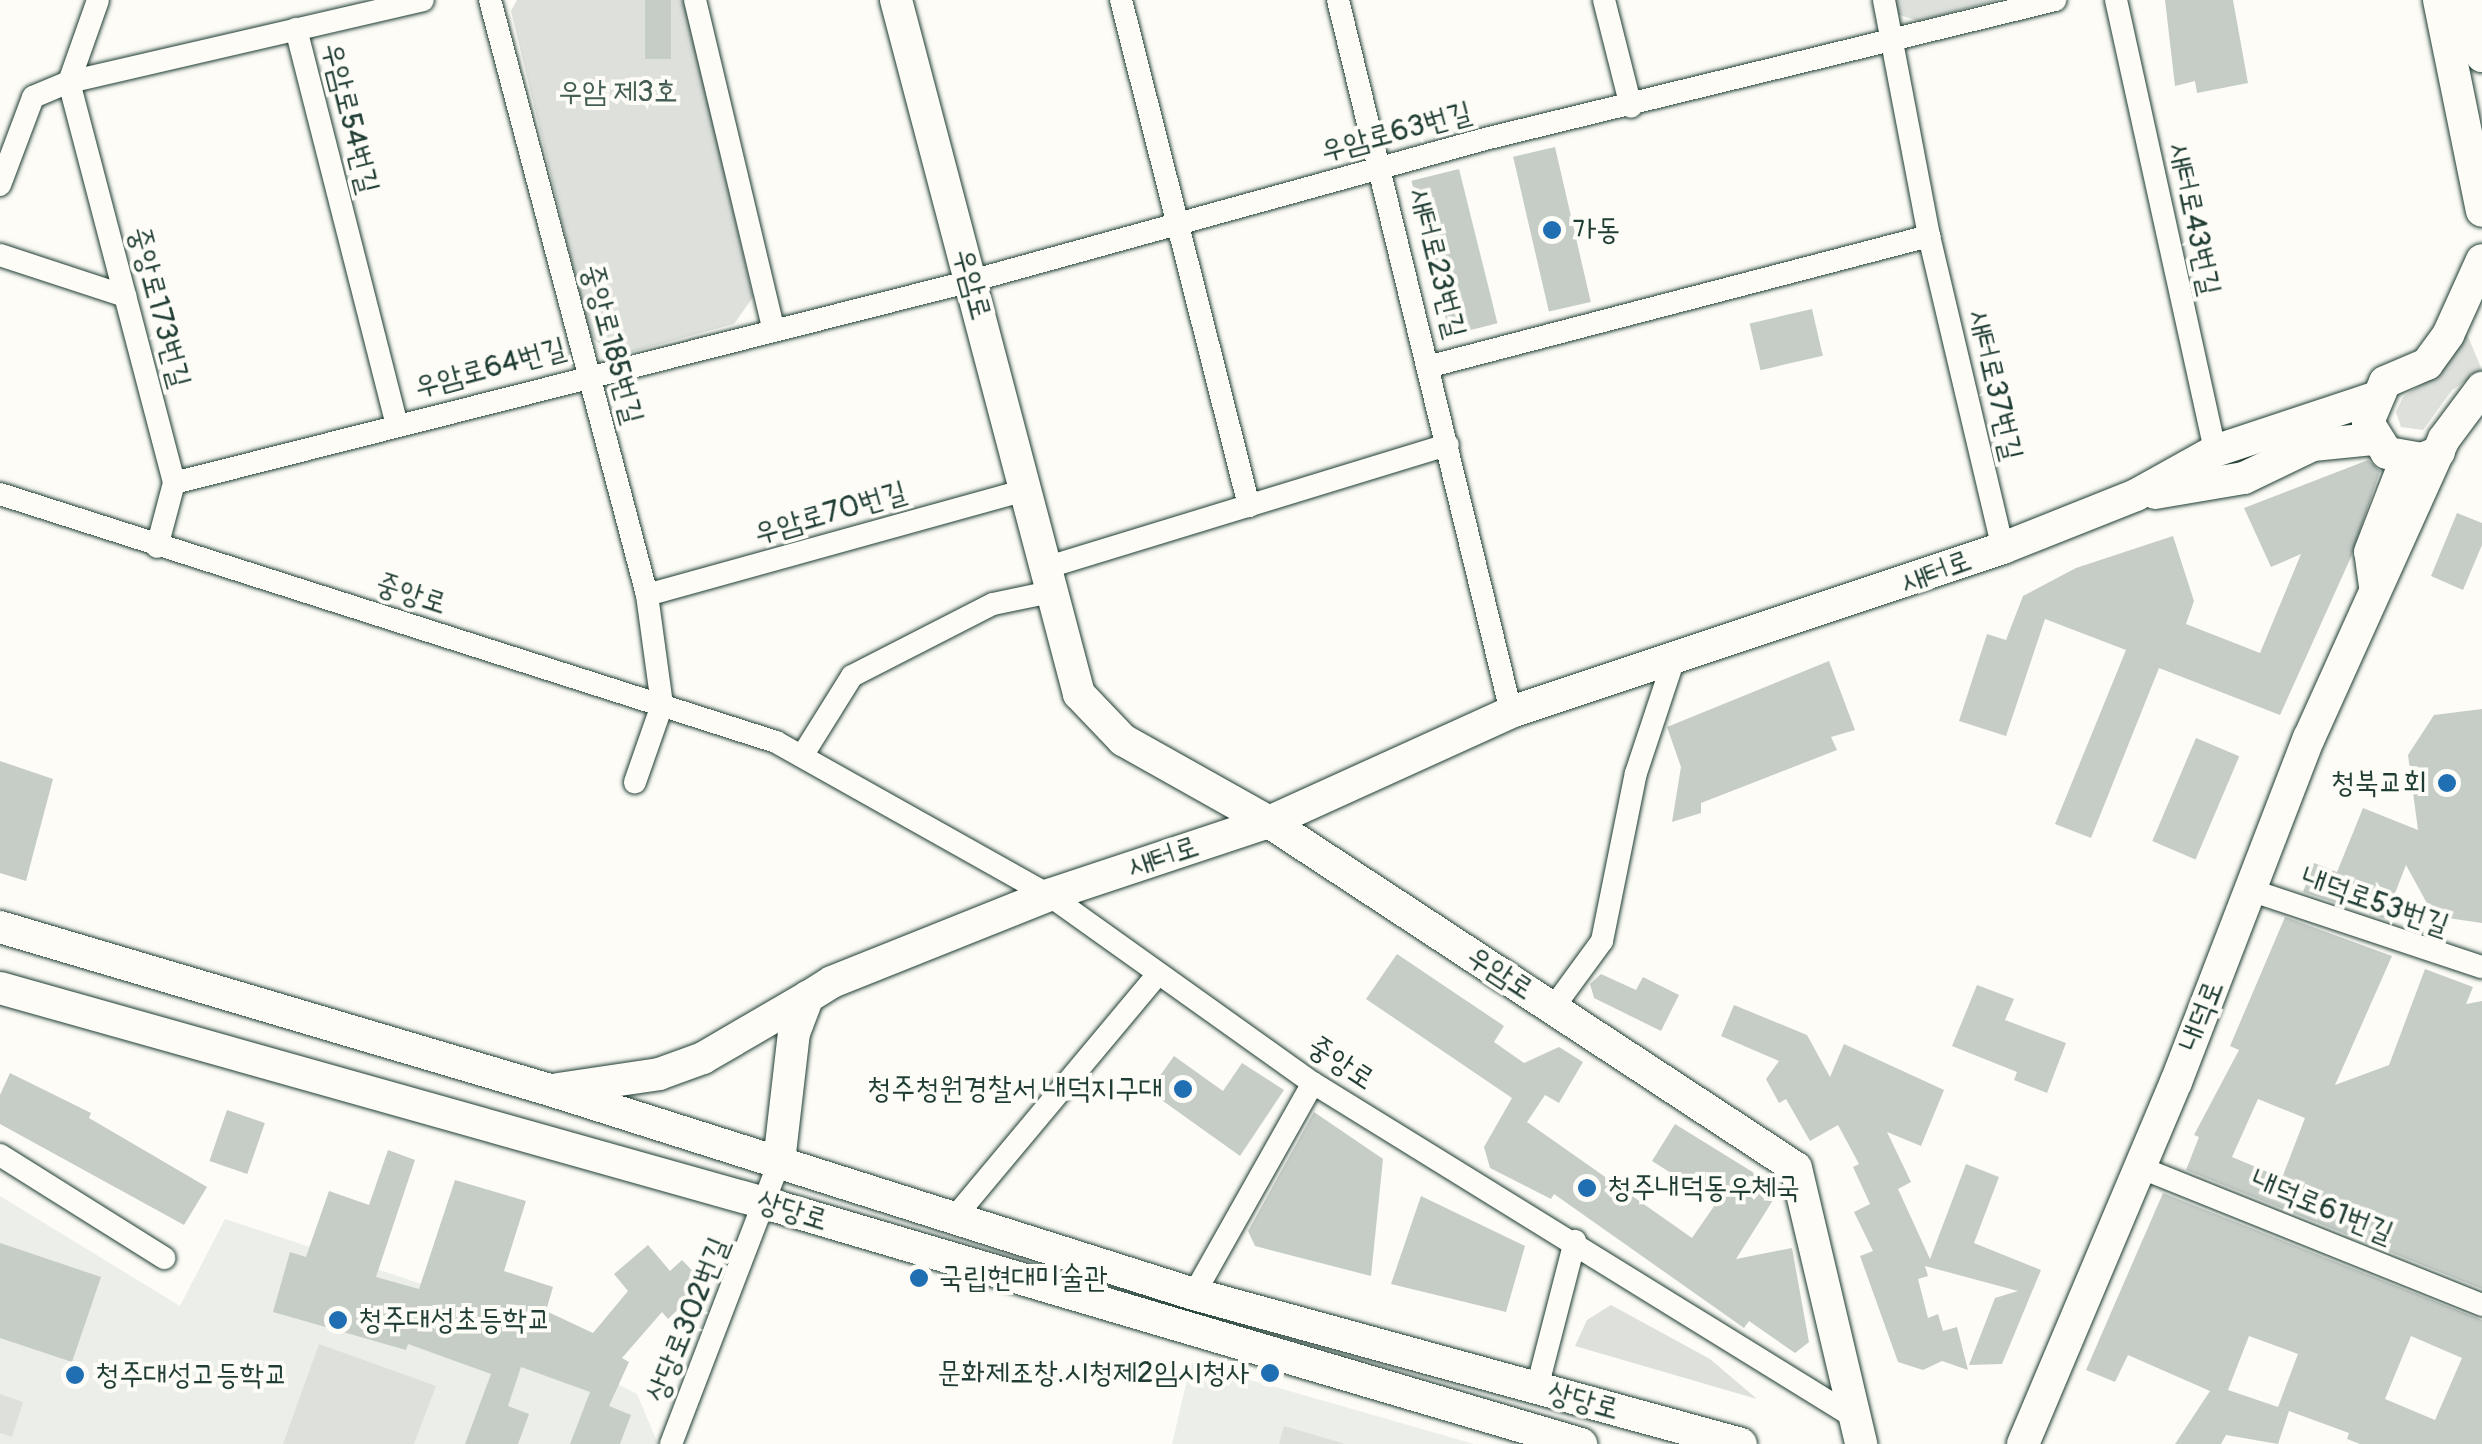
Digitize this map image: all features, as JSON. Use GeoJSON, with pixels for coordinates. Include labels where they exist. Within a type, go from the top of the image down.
{"type":"FeatureCollection","features":[{"type":"Feature","properties":{"kind":"street"},"geometry":{"type":"LineString","coordinates":[[70,82],[98,0]]}},
{"type":"Feature","properties":{"kind":"street","name":"우암로54번길"},"geometry":{"type":"LineString","coordinates":[[0,184],[34,97],[70,82],[423,0]]}},
{"type":"Feature","properties":{"kind":"street","name":"중앙로185번길"},"geometry":{"type":"LineString","coordinates":[[490,0],[648,595],[662,705]]}},
{"type":"Feature","properties":{"kind":"street"},"geometry":{"type":"LineString","coordinates":[[694,0],[773,327]]}},
{"type":"Feature","properties":{"kind":"street","name":"우암로"},"geometry":{"type":"LineString","coordinates":[[896,0],[1052,579],[1078,694],[1123,740],[1270,822],[1796,1168],[1857,1430]]}},
{"type":"Feature","properties":{"kind":"street"},"geometry":{"type":"LineString","coordinates":[[1121,0],[1249,506]]}},
{"type":"Feature","properties":{"kind":"street","name":"새터로23번길"},"geometry":{"type":"LineString","coordinates":[[1338,0],[1383,167],[1511,712]]}},
{"type":"Feature","properties":{"kind":"street"},"geometry":{"type":"LineString","coordinates":[[1604,0],[1631,107]]}},
{"type":"Feature","properties":{"kind":"street","name":"새터로37번길"},"geometry":{"type":"LineString","coordinates":[[1884,0],[1929,236],[2002,548]]}},
{"type":"Feature","properties":{"kind":"street","name":"우암로63번길"},"geometry":{"type":"LineString","coordinates":[[971,280],[1383,167],[2055,0]]}},
{"type":"Feature","properties":{"kind":"street","name":"새터로43번길"},"geometry":{"type":"LineString","coordinates":[[2116,0],[2215,450]]}},
{"type":"Feature","properties":{"kind":"street"},"geometry":{"type":"LineString","coordinates":[[2439,0],[2482,211]]}},
{"type":"Feature","properties":{"kind":"street"},"geometry":{"type":"LineString","coordinates":[[2467,0],[2482,56]]}},
{"type":"Feature","properties":{"kind":"street","name":"우암로54번길"},"geometry":{"type":"LineString","coordinates":[[296,29],[345,221]]}},
{"type":"Feature","properties":{"kind":"street","name":"중앙로173번길"},"geometry":{"type":"LineString","coordinates":[[70,82],[174,483],[157,547]]}},
{"type":"Feature","properties":{"kind":"street","name":"우암로64번길"},"geometry":{"type":"LineString","coordinates":[[345,221],[396,424]]}},
{"type":"Feature","properties":{"kind":"street","name":"새터로23번길"},"geometry":{"type":"LineString","coordinates":[[1431,366],[1929,236]]}},
{"type":"Feature","properties":{"kind":"street"},"geometry":{"type":"LineString","coordinates":[[0,255],[126,296]]}},
{"type":"Feature","properties":{"kind":"street"},"geometry":{"type":"LineString","coordinates":[[2373,439],[2368,422],[2374,398],[2384,382],[2427,364],[2471,291],[2482,260]]}},
{"type":"Feature","properties":{"kind":"street","name":"우암로64번길"},"geometry":{"type":"LineString","coordinates":[[174,483],[588,372],[971,280]]}},
{"type":"Feature","properties":{"kind":"street"},"geometry":{"type":"LineString","coordinates":[[2471,291],[2482,334]]}},
{"type":"Feature","properties":{"kind":"street","name":"내덕로"},"geometry":{"type":"LineString","coordinates":[[2023,1444],[2375,586],[2439,452],[2463,408],[2482,388]]}},
{"type":"Feature","properties":{"kind":"street"},"geometry":{"type":"LineString","coordinates":[[2136,495],[2215,450],[2374,398]]}},
{"type":"Feature","properties":{"kind":"street"},"geometry":{"type":"LineString","coordinates":[[2136,495],[2244,478],[2313,445],[2373,439],[2406,459],[2439,452]]}},
{"type":"Feature","properties":{"kind":"street"},"geometry":{"type":"LineString","coordinates":[[802,756],[852,676],[992,604],[1249,506],[1448,446]]}},
{"type":"Feature","properties":{"kind":"street"},"geometry":{"type":"LineString","coordinates":[[2375,586],[2370,552],[2406,459]]}},
{"type":"Feature","properties":{"kind":"street","name":"우암로70번길"},"geometry":{"type":"LineString","coordinates":[[648,595],[1028,490]]}},
{"type":"Feature","properties":{"kind":"street","name":"중앙로"},"geometry":{"type":"LineString","coordinates":[[0,494],[662,705],[802,756],[1049,895],[1314,1083],[1575,1241],[1857,1430]]}},
{"type":"Feature","properties":{"kind":"street","name":"새터로"},"geometry":{"type":"LineString","coordinates":[[550,1090],[658,1074],[703,1058],[808,997],[1049,895],[1270,822],[1511,712],[2002,548],[2136,495]]}},
{"type":"Feature","properties":{"kind":"street"},"geometry":{"type":"LineString","coordinates":[[1553,1008],[1602,941],[1636,773],[1675,656]]}},
{"type":"Feature","properties":{"kind":"street"},"geometry":{"type":"LineString","coordinates":[[634,782],[662,705]]}},
{"type":"Feature","properties":{"kind":"street","name":"내덕로53번길"},"geometry":{"type":"LineString","coordinates":[[2250,890],[2482,968]]}},
{"type":"Feature","properties":{"kind":"street","name":"상당로"},"geometry":{"type":"LineString","coordinates":[[0,927],[550,1090],[1194,1294],[1741,1444]]}},
{"type":"Feature","properties":{"kind":"street"},"geometry":{"type":"LineString","coordinates":[[954,1218],[1158,974]]}},
{"type":"Feature","properties":{"kind":"street","name":"상당로"},"geometry":{"type":"LineString","coordinates":[[0,988],[768,1204],[1581,1444]]}},
{"type":"Feature","properties":{"kind":"street"},"geometry":{"type":"LineString","coordinates":[[779,1162],[787,1066],[808,997]]}},
{"type":"Feature","properties":{"kind":"street"},"geometry":{"type":"LineString","coordinates":[[1194,1294],[1314,1083]]}},
{"type":"Feature","properties":{"kind":"street"},"geometry":{"type":"LineString","coordinates":[[0,1156],[164,1258]]}},
{"type":"Feature","properties":{"kind":"street","name":"상당로302번길"},"geometry":{"type":"LineString","coordinates":[[671,1444],[768,1204],[779,1162]]}},
{"type":"Feature","properties":{"kind":"street","name":"내덕로61번길"},"geometry":{"type":"LineString","coordinates":[[2138,1167],[2482,1305]]}},
{"type":"Feature","properties":{"kind":"street"},"geometry":{"type":"LineString","coordinates":[[1537,1388],[1575,1241]]}},
{"type":"Feature","properties":{"kind":"street"},"geometry":{"type":"LineString","coordinates":[[2036,1405],[2046,1444]]}},
{"type":"Feature","properties":{"kind":"shaded area","name":"청주대성초등학교"},"geometry":{"type":"Polygon","coordinates":[[[0,1196],[180,1306],[225,1219],[425,1285],[637,1394],[658,1444],[0,1444],[0,1196]]]}},
{"type":"Feature","properties":{"kind":"shaded area"},"geometry":{"type":"Polygon","coordinates":[[[1191,1363],[1474,1444],[1172,1444],[1191,1363]]]}},
{"type":"Feature","properties":{"kind":"green space","name":"우암 제3호"},"geometry":{"type":"Polygon","coordinates":[[[517,0],[684,0],[753,297],[734,324],[617,356],[590,337],[511,11],[517,0]]]}},
{"type":"Feature","properties":{"kind":"green space"},"geometry":{"type":"Polygon","coordinates":[[[1891,0],[1998,0],[1918,21],[1894,13],[1891,0]]]}},
{"type":"Feature","properties":{"kind":"green space"},"geometry":{"type":"Polygon","coordinates":[[[2467,334],[2482,370],[2452,390],[2423,430],[2401,427],[2396,412],[2403,397],[2432,378],[2467,334]]]}},
{"type":"Feature","properties":{"kind":"green space"},"geometry":{"type":"Polygon","coordinates":[[[1611,1305],[1710,1359],[1757,1399],[1575,1346],[1587,1320],[1611,1305]]]}},
{"type":"Feature","properties":{"kind":"green space"},"geometry":{"type":"Polygon","coordinates":[[[319,1344],[436,1386],[414,1444],[283,1444],[319,1344]]]}},
{"type":"Feature","properties":{"kind":"green space"},"geometry":{"type":"Polygon","coordinates":[[[0,1394],[23,1402],[12,1437],[0,1433],[0,1394]]]}},
{"type":"Feature","properties":{"kind":"green space"},"geometry":{"type":"Polygon","coordinates":[[[1284,1426],[1345,1444],[1279,1444],[1284,1426]]]}},
{"type":"Feature","properties":{"kind":"building"},"geometry":{"type":"Polygon","coordinates":[[[645,0],[671,0],[671,59],[645,59],[645,0]]]}},
{"type":"Feature","properties":{"kind":"building"},"geometry":{"type":"Polygon","coordinates":[[[2165,0],[2233,0],[2248,83],[2197,93],[2195,81],[2175,86],[2165,0]]]}},
{"type":"Feature","properties":{"kind":"building","name":"가동"},"geometry":{"type":"Polygon","coordinates":[[[1555,147],[1591,302],[1549,312],[1513,157],[1555,147]]]}},
{"type":"Feature","properties":{"kind":"building"},"geometry":{"type":"Polygon","coordinates":[[[1459,169],[1497,323],[1450,335],[1411,181],[1459,169]]]}},
{"type":"Feature","properties":{"kind":"building"},"geometry":{"type":"Polygon","coordinates":[[[1812,309],[1823,356],[1760,370],[1750,323],[1812,309]]]}},
{"type":"Feature","properties":{"kind":"building"},"geometry":{"type":"Polygon","coordinates":[[[2368,460],[2380,471],[2351,557],[2280,715],[2159,668],[2091,838],[2055,824],[2126,650],[2045,619],[2006,736],[1959,721],[1987,634],[2006,640],[2023,596],[2076,568],[2173,536],[2194,601],[2186,624],[2260,653],[2301,554],[2271,567],[2244,508],[2368,460]]]}},
{"type":"Feature","properties":{"kind":"building"},"geometry":{"type":"Polygon","coordinates":[[[2457,513],[2482,523],[2482,545],[2463,590],[2431,576],[2457,513]]]}},
{"type":"Feature","properties":{"kind":"building"},"geometry":{"type":"Polygon","coordinates":[[[1829,661],[1855,730],[1831,737],[1837,750],[1701,803],[1701,813],[1672,822],[1681,767],[1667,727],[1829,661]]]}},
{"type":"Feature","properties":{"kind":"building"},"geometry":{"type":"Polygon","coordinates":[[[2482,709],[2482,923],[2434,916],[2406,865],[2385,919],[2303,892],[2314,863],[2337,872],[2363,808],[2418,830],[2408,755],[2434,715],[2482,709]]]}},
{"type":"Feature","properties":{"kind":"building"},"geometry":{"type":"Polygon","coordinates":[[[2196,738],[2239,756],[2196,859],[2152,841],[2196,738]]]}},
{"type":"Feature","properties":{"kind":"building"},"geometry":{"type":"Polygon","coordinates":[[[0,761],[53,779],[26,881],[0,873],[0,761]]]}},
{"type":"Feature","properties":{"kind":"building"},"geometry":{"type":"Polygon","coordinates":[[[2285,917],[2392,956],[2335,1085],[2389,1065],[2425,969],[2473,987],[2466,1004],[2482,1001],[2482,1289],[2186,1170],[2199,1137],[2194,1135],[2239,1050],[2230,1046],[2285,917]],[[2258,1099],[2232,1157],[2282,1178],[2305,1118],[2258,1099]]]}},
{"type":"Feature","properties":{"kind":"building"},"geometry":{"type":"Polygon","coordinates":[[[1397,954],[1504,1026],[1494,1042],[1524,1063],[1559,1047],[1583,1062],[1559,1103],[1545,1095],[1527,1122],[1692,1238],[1717,1202],[1652,1161],[1675,1124],[1780,1189],[1736,1259],[1792,1248],[1809,1342],[1795,1353],[1749,1321],[1744,1328],[1554,1194],[1551,1199],[1490,1168],[1484,1147],[1512,1098],[1366,999],[1397,954]]]}},
{"type":"Feature","properties":{"kind":"building"},"geometry":{"type":"Polygon","coordinates":[[[1601,974],[1636,990],[1643,977],[1679,995],[1661,1031],[1594,998],[1590,984],[1601,974]]]}},
{"type":"Feature","properties":{"kind":"building"},"geometry":{"type":"Polygon","coordinates":[[[1977,985],[2014,999],[2005,1020],[2066,1043],[2047,1093],[2014,1080],[2017,1072],[1952,1046],[1977,985]]]}},
{"type":"Feature","properties":{"kind":"building"},"geometry":{"type":"Polygon","coordinates":[[[1734,1005],[1807,1035],[1830,1077],[1844,1044],[1944,1090],[1921,1146],[1887,1132],[1911,1182],[1898,1189],[1930,1259],[1966,1164],[1999,1177],[1974,1243],[2041,1270],[2002,1364],[1969,1365],[1995,1298],[2018,1291],[1925,1266],[1928,1276],[1918,1279],[1928,1318],[1938,1314],[1943,1331],[1957,1327],[1968,1370],[1942,1361],[1923,1370],[1898,1362],[1860,1256],[1873,1251],[1854,1212],[1870,1204],[1853,1167],[1859,1164],[1838,1125],[1810,1141],[1786,1099],[1779,1103],[1766,1079],[1779,1061],[1721,1036],[1734,1005]]]}},
{"type":"Feature","properties":{"kind":"building"},"geometry":{"type":"Polygon","coordinates":[[[1174,1056],[1223,1091],[1242,1063],[1284,1090],[1240,1156],[1149,1091],[1174,1056]]]}},
{"type":"Feature","properties":{"kind":"building"},"geometry":{"type":"Polygon","coordinates":[[[10,1073],[91,1113],[89,1118],[207,1187],[184,1225],[0,1124],[0,1095],[10,1073]]]}},
{"type":"Feature","properties":{"kind":"building"},"geometry":{"type":"Polygon","coordinates":[[[227,1110],[265,1123],[247,1174],[209,1161],[227,1110]]]}},
{"type":"Feature","properties":{"kind":"building"},"geometry":{"type":"Polygon","coordinates":[[[1314,1112],[1383,1159],[1371,1276],[1255,1246],[1248,1231],[1314,1112]]]}},
{"type":"Feature","properties":{"kind":"building"},"geometry":{"type":"Polygon","coordinates":[[[388,1150],[415,1160],[376,1277],[419,1289],[455,1180],[526,1201],[504,1271],[553,1287],[546,1311],[593,1333],[628,1291],[614,1274],[648,1245],[670,1271],[682,1260],[705,1284],[668,1319],[662,1312],[622,1358],[629,1362],[609,1406],[631,1415],[620,1444],[570,1444],[590,1392],[521,1367],[508,1406],[529,1414],[518,1444],[465,1444],[491,1374],[408,1344],[406,1350],[273,1312],[290,1252],[306,1257],[329,1191],[369,1205],[388,1150]]]}},
{"type":"Feature","properties":{"kind":"building"},"geometry":{"type":"Polygon","coordinates":[[[2163,1193],[2482,1320],[2482,1444],[2360,1444],[2347,1439],[2349,1433],[2289,1411],[2278,1444],[2226,1435],[2221,1444],[2175,1444],[2210,1391],[2128,1355],[2115,1382],[2086,1370],[2163,1193]],[[2249,1336],[2228,1390],[2278,1407],[2298,1354],[2249,1336]],[[2411,1336],[2385,1399],[2435,1420],[2462,1358],[2411,1336]]]}},
{"type":"Feature","properties":{"kind":"building"},"geometry":{"type":"Polygon","coordinates":[[[1421,1196],[1525,1246],[1506,1312],[1391,1284],[1421,1196]]]}},
{"type":"Feature","properties":{"kind":"building"},"geometry":{"type":"Polygon","coordinates":[[[0,1243],[101,1277],[72,1362],[0,1338],[0,1243]]]}},
{"type":"Feature","properties":{"kind":"place","name":"가동"},"geometry":{"type":"Point","coordinates":[1552,230]}},
{"type":"Feature","properties":{"kind":"place","name":"청북교회"},"geometry":{"type":"Point","coordinates":[2447,783]}},
{"type":"Feature","properties":{"kind":"place","name":"청주청원경찰서 내덕지구대"},"geometry":{"type":"Point","coordinates":[1183,1089]}},
{"type":"Feature","properties":{"kind":"place","name":"청주내덕동우체국"},"geometry":{"type":"Point","coordinates":[1587,1188]}},
{"type":"Feature","properties":{"kind":"place","name":"국립현대미술관"},"geometry":{"type":"Point","coordinates":[919,1278]}},
{"type":"Feature","properties":{"kind":"place","name":"청주대성초등학교"},"geometry":{"type":"Point","coordinates":[338,1320]}},
{"type":"Feature","properties":{"kind":"place","name":"문화제조창.시청제2임시청사"},"geometry":{"type":"Point","coordinates":[1270,1373]}},
{"type":"Feature","properties":{"kind":"place","name":"청주대성고등학교"},"geometry":{"type":"Point","coordinates":[75,1375]}}]}
